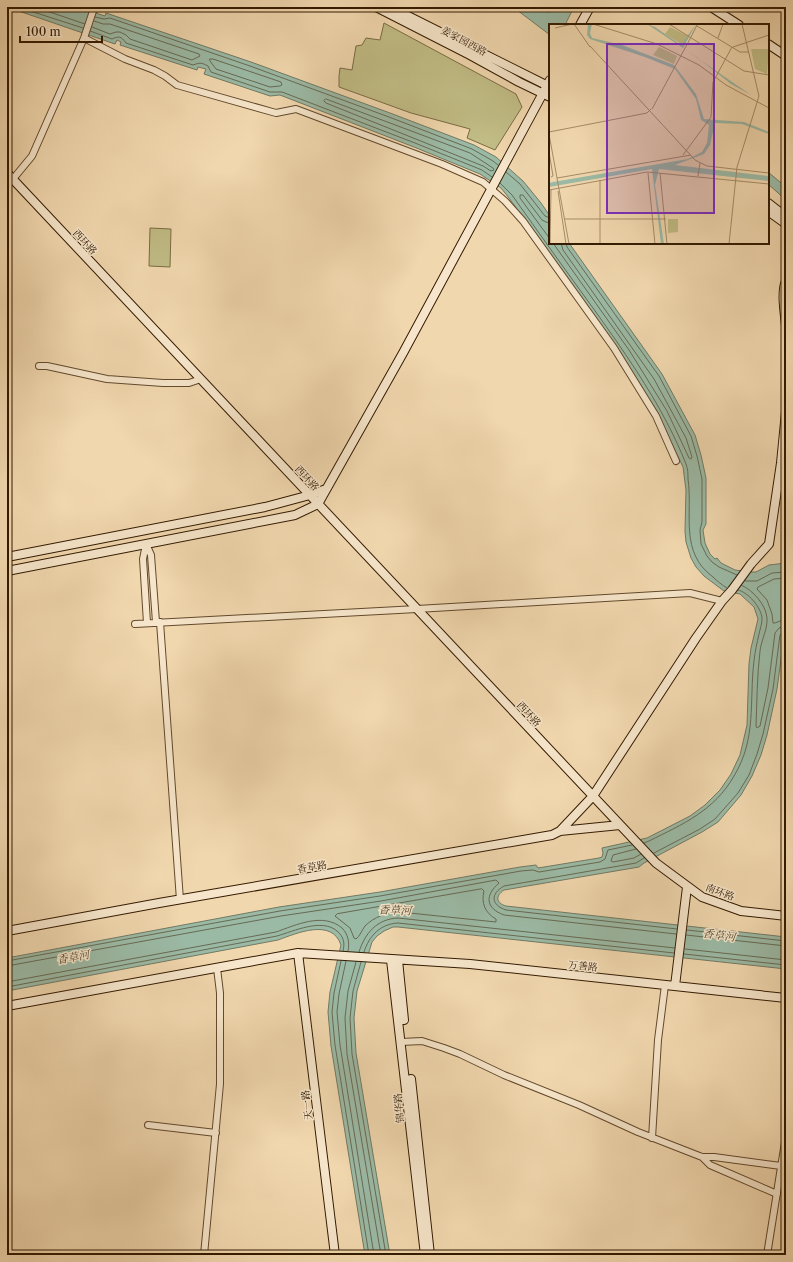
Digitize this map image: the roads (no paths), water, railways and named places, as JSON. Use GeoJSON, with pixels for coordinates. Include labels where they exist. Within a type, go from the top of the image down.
{"type":"FeatureCollection","features":[{"type":"Feature","properties":{"kind":"street","name":"姜家园西路"},"geometry":{"type":"LineString","coordinates":[[376,7],[546,95]]}},
{"type":"Feature","properties":{"kind":"street","name":"姜家园西路"},"geometry":{"type":"LineString","coordinates":[[390,7],[549,84]]}},
{"type":"Feature","properties":{"kind":"street"},"geometry":{"type":"LineString","coordinates":[[581,24],[590,7]]}},
{"type":"Feature","properties":{"kind":"street"},"geometry":{"type":"LineString","coordinates":[[711,7],[737,24]]}},
{"type":"Feature","properties":{"kind":"street"},"geometry":{"type":"LineString","coordinates":[[13,179],[32,156],[84,38],[94,9]]}},
{"type":"Feature","properties":{"kind":"street"},"geometry":{"type":"LineString","coordinates":[[84,38],[125,59],[154,70],[177,85],[276,113],[296,109],[442,164],[493,187],[523,221],[614,348],[656,416],[676,461]]}},
{"type":"Feature","properties":{"kind":"street"},"geometry":{"type":"LineString","coordinates":[[769,45],[786,56]]}},
{"type":"Feature","properties":{"kind":"street"},"geometry":{"type":"LineString","coordinates":[[7,571],[295,515],[318,504],[403,353],[507,160],[546,95],[549,84]]}},
{"type":"Feature","properties":{"kind":"street","name":"西环路"},"geometry":{"type":"LineString","coordinates":[[7,173],[593,796]]}},
{"type":"Feature","properties":{"kind":"street"},"geometry":{"type":"LineString","coordinates":[[769,204],[786,216]]}},
{"type":"Feature","properties":{"kind":"street"},"geometry":{"type":"LineString","coordinates":[[769,212],[786,224]]}},
{"type":"Feature","properties":{"kind":"street"},"geometry":{"type":"LineString","coordinates":[[786,281],[784,285],[784,301],[786,326]]}},
{"type":"Feature","properties":{"kind":"street"},"geometry":{"type":"LineString","coordinates":[[39,366],[47,366],[107,379],[163,383],[189,383],[201,379]]}},
{"type":"Feature","properties":{"kind":"street"},"geometry":{"type":"LineString","coordinates":[[560,831],[593,796],[696,638],[722,601],[769,544],[783,463],[786,412]]}},
{"type":"Feature","properties":{"kind":"street"},"geometry":{"type":"LineString","coordinates":[[7,557],[265,507],[310,495],[326,489]]}},
{"type":"Feature","properties":{"kind":"street"},"geometry":{"type":"LineString","coordinates":[[145,530],[146,544],[143,558],[147,623]]}},
{"type":"Feature","properties":{"kind":"street"},"geometry":{"type":"LineString","coordinates":[[146,544],[151,555],[158,622],[180,900]]}},
{"type":"Feature","properties":{"kind":"street"},"geometry":{"type":"LineString","coordinates":[[135,624],[690,593],[722,601]]}},
{"type":"Feature","properties":{"kind":"street"},"geometry":{"type":"LineString","coordinates":[[593,796],[620,825]]}},
{"type":"Feature","properties":{"kind":"street","name":"香草路"},"geometry":{"type":"LineString","coordinates":[[7,931],[552,835],[560,831],[620,825]]}},
{"type":"Feature","properties":{"kind":"street","name":"南环路"},"geometry":{"type":"LineString","coordinates":[[620,825],[656,863],[702,897],[741,911],[786,916]]}},
{"type":"Feature","properties":{"kind":"street"},"geometry":{"type":"LineString","coordinates":[[675,986],[687,887]]}},
{"type":"Feature","properties":{"kind":"street","name":"万善路"},"geometry":{"type":"LineString","coordinates":[[7,1006],[298,953],[470,964],[786,998]]}},
{"type":"Feature","properties":{"kind":"street","name":"天一路"},"geometry":{"type":"LineString","coordinates":[[298,953],[334,1255]]}},
{"type":"Feature","properties":{"kind":"street","name":"锦华路"},"geometry":{"type":"LineString","coordinates":[[394,960],[430,1255]]}},
{"type":"Feature","properties":{"kind":"street"},"geometry":{"type":"LineString","coordinates":[[204,1255],[220,1084],[220,1005],[217,968]]}},
{"type":"Feature","properties":{"kind":"street"},"geometry":{"type":"LineString","coordinates":[[652,1138],[658,1040],[665,985]]}},
{"type":"Feature","properties":{"kind":"street"},"geometry":{"type":"LineString","coordinates":[[404,1042],[422,1041],[444,1048],[504,1075],[579,1105],[652,1138],[702,1157],[710,1164],[777,1194]]}},
{"type":"Feature","properties":{"kind":"street","name":"锦华路"},"geometry":{"type":"LineString","coordinates":[[404,1042],[425,1255]]}},
{"type":"Feature","properties":{"kind":"street"},"geometry":{"type":"LineString","coordinates":[[148,1125],[216,1133]]}},
{"type":"Feature","properties":{"kind":"street"},"geometry":{"type":"LineString","coordinates":[[767,1255],[786,1136]]}},
{"type":"Feature","properties":{"kind":"street"},"geometry":{"type":"LineString","coordinates":[[702,1157],[714,1157],[781,1166]]}},
{"type":"Feature","properties":{"kind":"water","name":"香草河"},"geometry":{"type":"Polygon","coordinates":[[[7,7],[77,7],[105,16],[106,13],[251,62],[390,113],[474,145],[496,157],[523,181],[541,203],[549,215],[549,244],[570,244],[662,374],[695,435],[706,478],[706,524],[703,530],[705,543],[710,554],[715,559],[717,558],[721,563],[735,570],[751,572],[756,572],[769,565],[786,563],[786,623],[777,689],[767,735],[761,755],[752,776],[741,795],[718,822],[639,867],[504,890],[499,895],[498,899],[500,903],[506,906],[786,937],[786,969],[398,927],[393,927],[377,936],[372,942],[357,991],[354,1018],[356,1053],[390,1255],[365,1255],[331,1046],[328,1012],[330,992],[341,945],[336,937],[330,932],[322,930],[304,931],[278,940],[7,991],[7,958],[279,907],[380,892],[520,867],[536,865],[538,868],[599,858],[602,857],[602,848],[647,838],[690,816],[705,805],[720,790],[731,774],[740,755],[747,725],[749,664],[758,619],[754,607],[740,594],[724,591],[704,576],[696,567],[691,558],[686,542],[686,490],[683,467],[658,415],[563,272],[501,188],[480,174],[280,95],[270,96],[204,74],[206,69],[198,67],[197,70],[120,45],[121,42],[117,40],[115,44],[7,7]]]}},
{"type":"Feature","properties":{"kind":"water"},"geometry":{"type":"Polygon","coordinates":[[[513,7],[537,7],[548,12],[561,7],[574,7],[566,24],[549,24],[549,34],[513,7]]]}},
{"type":"Feature","properties":{"kind":"water"},"geometry":{"type":"Polygon","coordinates":[[[769,173],[786,187],[786,200],[769,185],[769,173]]]}}]}
